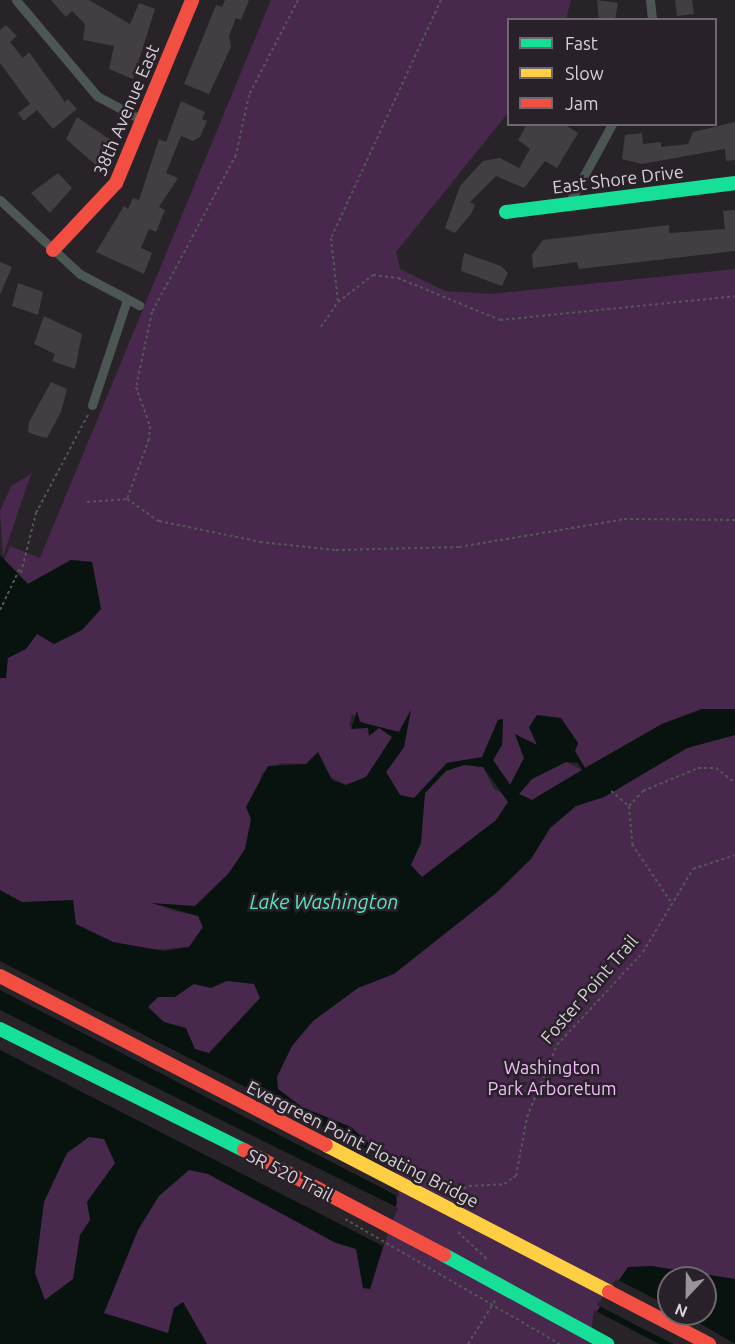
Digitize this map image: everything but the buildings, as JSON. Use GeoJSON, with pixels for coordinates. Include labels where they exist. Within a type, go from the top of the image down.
{"type":"FeatureCollection","features":[{"type":"Feature","properties":{"kind":"main road","name":"38th Avenue East"},"geometry":{"type":"LineString","coordinates":[[53,250],[103,202],[142,120],[192,0]]}},
{"type":"Feature","properties":{"kind":"main road","name":"East Shore Drive"},"geometry":{"type":"LineString","coordinates":[[506,212],[569,202],[735,183]]}},
{"type":"Feature","properties":{"kind":"main road","name":"Evergreen Point Floating Bridge"},"geometry":{"type":"LineString","coordinates":[[0,976],[709,1344]]}},
{"type":"Feature","properties":{"kind":"main road"},"geometry":{"type":"LineString","coordinates":[[0,1029],[339,1197],[608,1344]]}},
{"type":"Feature","properties":{"kind":"street"},"geometry":{"type":"LineString","coordinates":[[16,0],[97,96],[142,120]]}},
{"type":"Feature","properties":{"kind":"street"},"geometry":{"type":"LineString","coordinates":[[650,0],[652,18]]}},
{"type":"Feature","properties":{"kind":"street"},"geometry":{"type":"LineString","coordinates":[[569,202],[611,126]]}},
{"type":"Feature","properties":{"kind":"street"},"geometry":{"type":"LineString","coordinates":[[0,200],[86,278],[138,305]]}},
{"type":"Feature","properties":{"kind":"street"},"geometry":{"type":"LineString","coordinates":[[92,405],[127,300]]}},
{"type":"Feature","properties":{"kind":"path"},"geometry":{"type":"LineString","coordinates":[[127,500],[149,439],[150,426],[136,387],[153,312],[236,155],[249,95],[298,0]]}},
{"type":"Feature","properties":{"kind":"path"},"geometry":{"type":"LineString","coordinates":[[338,302],[331,238],[441,0]]}},
{"type":"Feature","properties":{"kind":"path"},"geometry":{"type":"LineString","coordinates":[[321,327],[338,302],[373,276],[398,278],[500,320],[735,296]]}},
{"type":"Feature","properties":{"kind":"path"},"geometry":{"type":"LineString","coordinates":[[21,573],[36,513],[92,405]]}},
{"type":"Feature","properties":{"kind":"path"},"geometry":{"type":"LineString","coordinates":[[87,502],[127,500],[159,521],[260,542],[336,550],[459,547],[624,519],[735,520]]}},
{"type":"Feature","properties":{"kind":"path"},"geometry":{"type":"LineString","coordinates":[[0,610],[22,566]]}},
{"type":"Feature","properties":{"kind":"path"},"geometry":{"type":"LineString","coordinates":[[629,806],[643,791],[698,768],[716,768],[735,783]]}},
{"type":"Feature","properties":{"kind":"path"},"geometry":{"type":"LineString","coordinates":[[611,791],[629,806],[632,844],[671,902]]}},
{"type":"Feature","properties":{"kind":"path","name":"Foster Point Trail"},"geometry":{"type":"LineString","coordinates":[[447,1198],[455,1189],[486,1188],[516,1176],[527,1117],[548,1058],[643,952],[671,902],[699,864],[735,855]]}},
{"type":"Feature","properties":{"kind":"path","name":"SR 520 Trail"},"geometry":{"type":"LineString","coordinates":[[343,1217],[560,1344]]}},
{"type":"Feature","properties":{"kind":"path"},"geometry":{"type":"LineString","coordinates":[[451,1224],[493,1265]]}},
{"type":"Feature","properties":{"kind":"path"},"geometry":{"type":"LineString","coordinates":[[468,1344],[500,1293]]}},
{"type":"Feature","properties":{"kind":"green space"},"geometry":{"type":"Polygon","coordinates":[[[271,0],[571,0],[566,18],[507,18],[507,114],[396,252],[400,269],[445,291],[491,294],[735,269],[735,709],[702,709],[662,724],[585,768],[575,751],[578,743],[561,719],[537,745],[516,735],[524,758],[511,785],[493,760],[502,745],[503,719],[498,720],[483,757],[447,763],[414,798],[400,795],[386,772],[404,747],[410,711],[399,732],[362,723],[352,714],[349,726],[379,728],[392,737],[384,756],[366,777],[346,785],[306,764],[281,763],[262,773],[256,796],[263,825],[203,914],[162,908],[198,916],[203,927],[189,947],[0,962],[0,632],[38,634],[54,644],[82,630],[101,609],[92,562],[71,560],[28,584],[0,571],[10,546],[40,558],[271,0]]]}},
{"type":"Feature","properties":{"kind":"green space"},"geometry":{"type":"Polygon","coordinates":[[[31,474],[3,557],[0,511],[11,486],[31,474]]]}},
{"type":"Feature","properties":{"kind":"green space","name":"Washington Park Arboretum"},"geometry":{"type":"Polygon","coordinates":[[[735,735],[735,1279],[717,1276],[717,1266],[651,1266],[594,1344],[101,1344],[99,1296],[168,1156],[261,1190],[335,1243],[356,1249],[370,1289],[397,1202],[102,1013],[177,963],[286,950],[251,1058],[495,894],[531,859],[550,828],[576,806],[604,797],[687,748],[735,735]]]}},
{"type":"Feature","properties":{"kind":"green space"},"geometry":{"type":"Polygon","coordinates":[[[566,762],[582,770],[532,800],[519,794],[532,779],[566,762]]]}},
{"type":"Feature","properties":{"kind":"green space"},"geometry":{"type":"Polygon","coordinates":[[[464,765],[483,767],[494,789],[513,798],[515,815],[418,893],[404,865],[425,793],[446,771],[464,765]]]}},
{"type":"Feature","properties":{"kind":"green space"},"geometry":{"type":"Polygon","coordinates":[[[124,1129],[101,1257],[37,1321],[27,1231],[66,1139],[124,1129]]]}},
{"type":"Feature","properties":{"kind":"water"},"geometry":{"type":"Polygon","coordinates":[[[0,555],[28,584],[71,560],[92,562],[101,609],[82,630],[54,644],[37,634],[26,649],[8,658],[6,678],[0,678],[0,555]]]}},
{"type":"Feature","properties":{"kind":"water","name":"Lake Washington"},"geometry":{"type":"Polygon","coordinates":[[[702,709],[735,709],[735,735],[687,748],[604,797],[576,806],[550,828],[531,859],[495,894],[394,974],[358,988],[313,1021],[292,1046],[277,1077],[278,1089],[302,1107],[351,1127],[392,1164],[397,1202],[370,1289],[363,1288],[356,1249],[334,1242],[208,1174],[189,1170],[159,1196],[138,1230],[104,1313],[168,1333],[174,1308],[183,1302],[207,1344],[0,1344],[0,890],[22,902],[73,900],[76,924],[113,942],[164,951],[189,947],[203,927],[198,916],[151,903],[195,906],[229,873],[245,849],[251,819],[246,807],[268,766],[306,764],[318,752],[332,780],[346,785],[366,777],[392,737],[379,728],[369,736],[368,728],[351,729],[357,711],[360,722],[399,732],[411,710],[404,747],[386,772],[400,795],[414,798],[447,763],[482,757],[498,720],[503,719],[502,745],[493,760],[510,785],[524,758],[515,734],[537,745],[529,727],[537,715],[561,718],[578,743],[575,751],[585,768],[662,724],[702,709]],[[566,762],[532,779],[519,794],[532,800],[582,770],[578,763],[566,762]],[[464,765],[446,771],[425,793],[421,843],[411,865],[422,877],[496,820],[508,802],[483,767],[464,765]],[[227,981],[211,988],[194,984],[175,997],[158,997],[148,1007],[164,1022],[186,1028],[195,1049],[209,1053],[260,998],[254,984],[227,981]],[[89,1137],[67,1153],[44,1202],[35,1273],[45,1300],[73,1279],[80,1235],[90,1220],[87,1202],[115,1163],[104,1139],[89,1137]]]}},
{"type":"Feature","properties":{"kind":"water"},"geometry":{"type":"Polygon","coordinates":[[[651,1266],[657,1267],[657,1326],[717,1326],[717,1276],[735,1279],[735,1344],[594,1344],[593,1317],[628,1267],[651,1266]]]}},
{"type":"Feature","properties":{"kind":"pier"},"geometry":{"type":"Polygon","coordinates":[[[0,961],[395,1164],[399,1197],[0,990],[0,961]]]}},
{"type":"Feature","properties":{"kind":"pier"},"geometry":{"type":"Polygon","coordinates":[[[0,1010],[398,1208],[383,1246],[0,1050],[0,1010]]]}},
{"type":"Feature","properties":{"kind":"pier"},"geometry":{"type":"Polygon","coordinates":[[[616,1279],[657,1300],[657,1326],[704,1326],[735,1344],[673,1344],[597,1305],[616,1279]]]}},
{"type":"Feature","properties":{"kind":"pier"},"geometry":{"type":"Polygon","coordinates":[[[594,1310],[659,1344],[590,1344],[594,1310]]]}},
{"type":"Feature","properties":{"kind":"traffic: fast"},"geometry":{"type":"LineString","coordinates":[[506,212],[735,183]]}},
{"type":"Feature","properties":{"kind":"traffic: fast"},"geometry":{"type":"LineString","coordinates":[[0,1029],[244,1150]]}},
{"type":"Feature","properties":{"kind":"traffic: fast"},"geometry":{"type":"LineString","coordinates":[[444,1255],[607,1344]]}},
{"type":"Feature","properties":{"kind":"traffic: slow"},"geometry":{"type":"LineString","coordinates":[[326,1145],[609,1292]]}},
{"type":"Feature","properties":{"kind":"traffic: jam"},"geometry":{"type":"LineString","coordinates":[[53,250],[116,183],[192,0]]}},
{"type":"Feature","properties":{"kind":"traffic: jam"},"geometry":{"type":"LineString","coordinates":[[0,976],[326,1145]]}},
{"type":"Feature","properties":{"kind":"traffic: jam"},"geometry":{"type":"LineString","coordinates":[[244,1150],[444,1255]]}},
{"type":"Feature","properties":{"kind":"traffic: jam"},"geometry":{"type":"LineString","coordinates":[[609,1292],[709,1344]]}}]}
